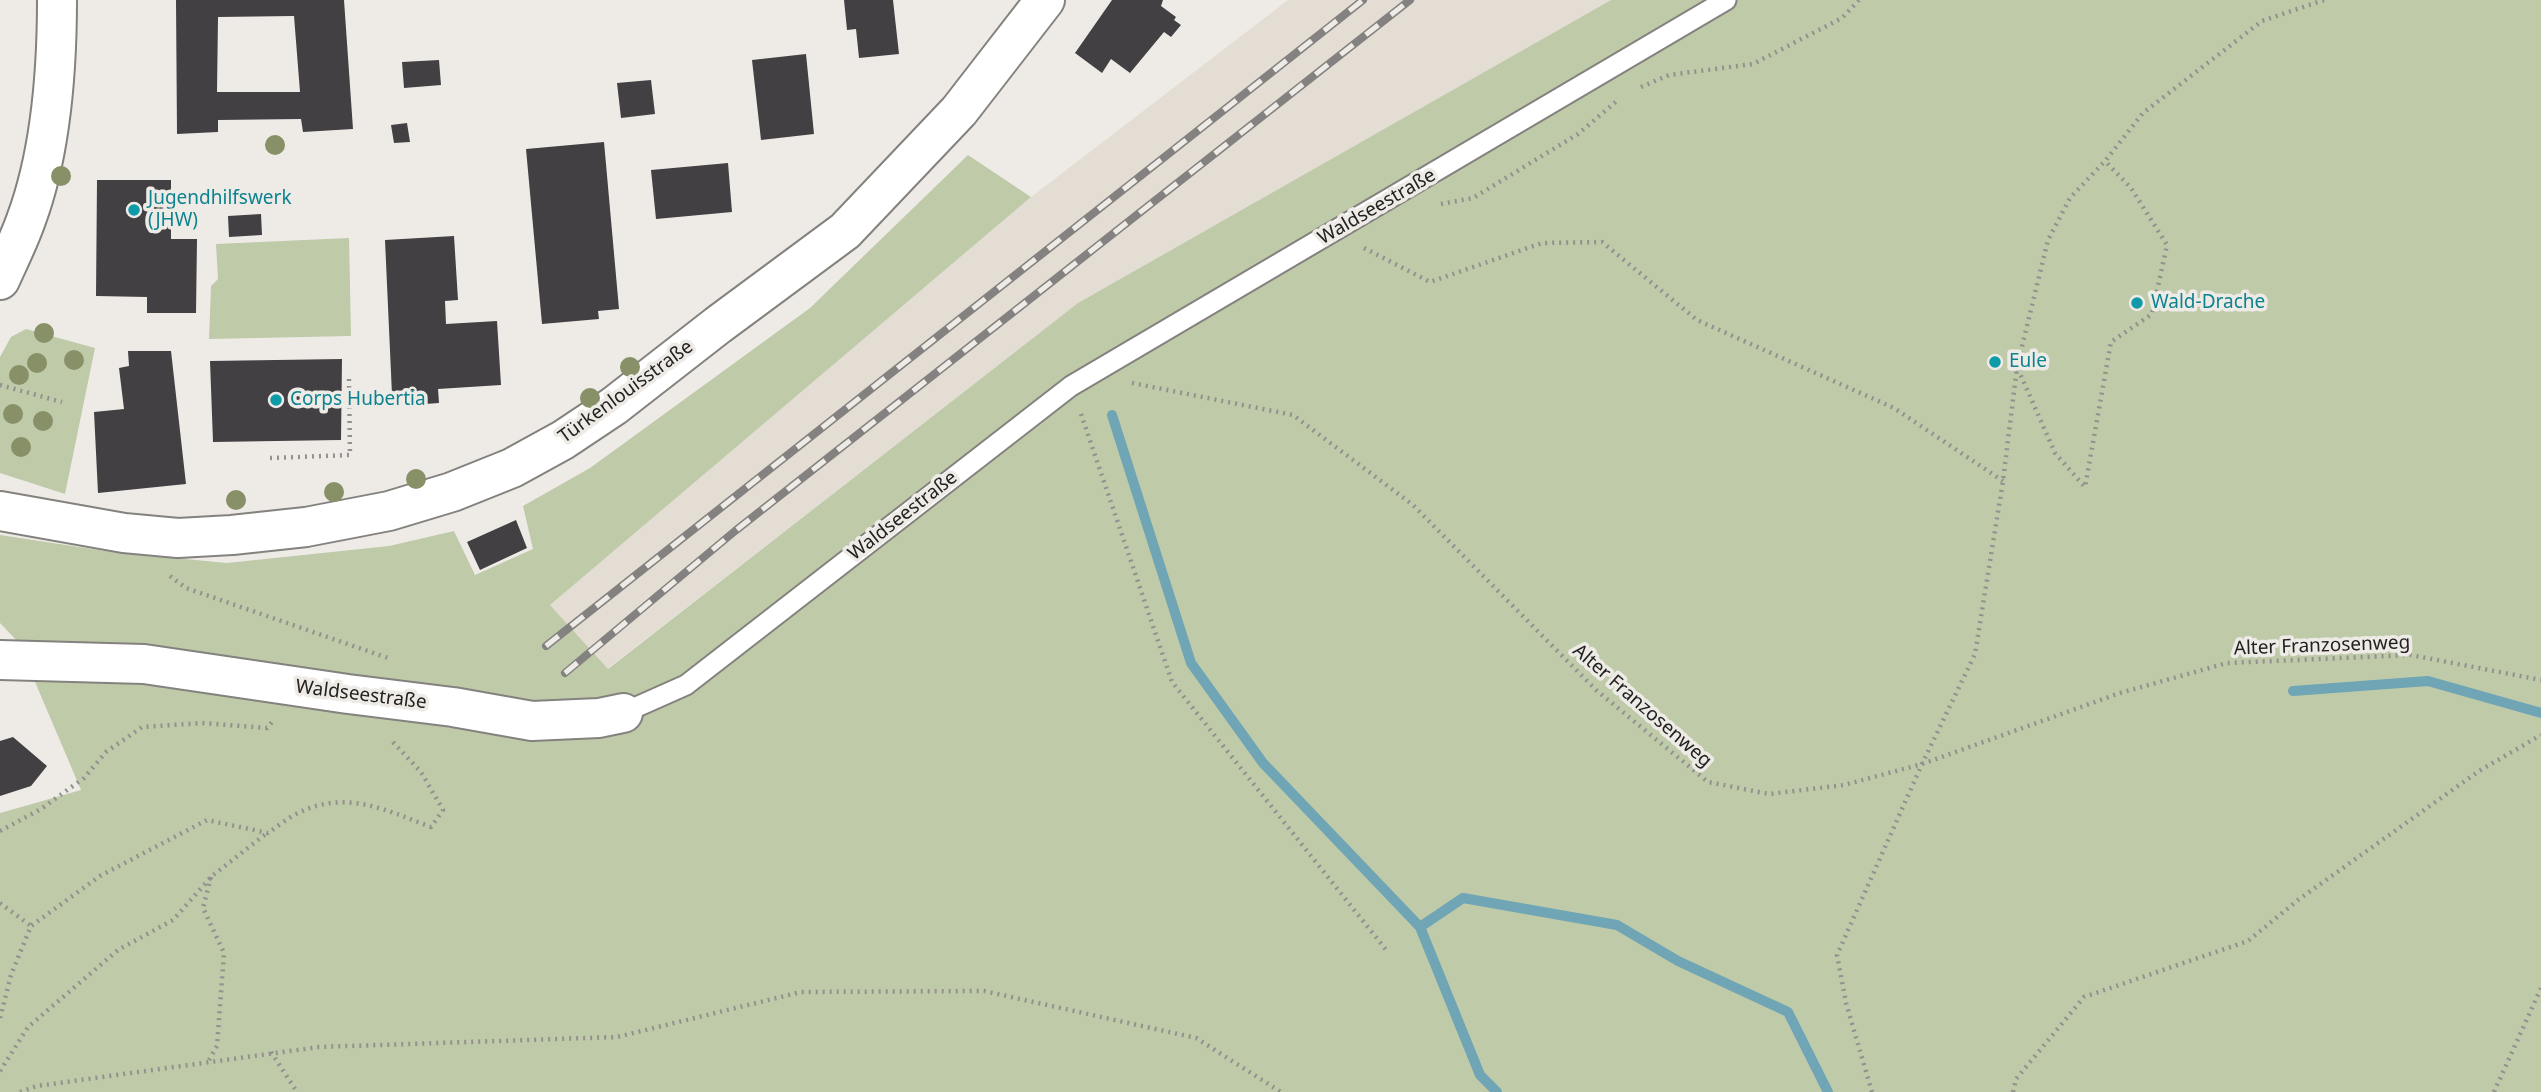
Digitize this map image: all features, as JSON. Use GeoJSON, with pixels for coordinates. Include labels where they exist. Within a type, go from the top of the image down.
{"type":"FeatureCollection","features":[{"type":"Feature","properties":{"kind":"street"},"geometry":{"type":"LineString","coordinates":[[0,280],[27,219],[48,135],[57,51],[57,0]]}},
{"type":"Feature","properties":{"kind":"street","name":"Türkenlouisstraße"},"geometry":{"type":"LineString","coordinates":[[0,511],[124,533],[178,538],[232,535],[306,527],[389,511],[452,492],[512,467],[563,440],[614,406],[718,324],[845,231],[959,111],[1045,0]]}},
{"type":"Feature","properties":{"kind":"street","name":"Waldseestraße"},"geometry":{"type":"LineString","coordinates":[[0,660],[144,664],[299,688],[453,707],[532,721],[600,718],[623,712]]}},
{"type":"Feature","properties":{"kind":"lane","name":"Waldseestraße"},"geometry":{"type":"LineString","coordinates":[[623,712],[686,685],[1071,386],[1726,0]]}},
{"type":"Feature","properties":{"kind":"path"},"geometry":{"type":"LineString","coordinates":[[1638,88],[1669,75],[1753,64],[1842,18],[1860,0]]}},
{"type":"Feature","properties":{"kind":"path"},"geometry":{"type":"LineString","coordinates":[[1872,1092],[1846,1003],[1837,955],[1922,764],[1975,654],[2003,481],[2017,367],[2048,240],[2070,198],[2143,113],[2262,21],[2324,0]]}},
{"type":"Feature","properties":{"kind":"path"},"geometry":{"type":"LineString","coordinates":[[1434,205],[1473,198],[1578,134],[1627,93]]}},
{"type":"Feature","properties":{"kind":"path"},"geometry":{"type":"LineString","coordinates":[[2017,367],[2055,453],[2085,487],[2111,342],[2152,314],[2167,245],[2131,188],[2105,160]]}},
{"type":"Feature","properties":{"kind":"path"},"geometry":{"type":"LineString","coordinates":[[1333,232],[1430,282],[1542,243],[1602,242],[1697,320],[1894,408],[2003,481]]}},
{"type":"Feature","properties":{"kind":"path","name":"Alter Franzosenweg"},"geometry":{"type":"LineString","coordinates":[[1090,375],[1293,415],[1413,505],[1596,690],[1708,782],[1769,794],[1844,785],[1922,764],[2120,693],[2227,663],[2411,655],[2541,680]]}},
{"type":"Feature","properties":{"kind":"path"},"geometry":{"type":"LineString","coordinates":[[270,458],[350,455],[349,379]]}},
{"type":"Feature","properties":{"kind":"path"},"geometry":{"type":"LineString","coordinates":[[0,385],[62,402]]}},
{"type":"Feature","properties":{"kind":"path"},"geometry":{"type":"LineString","coordinates":[[1071,386],[1172,682],[1387,951]]}},
{"type":"Feature","properties":{"kind":"path"},"geometry":{"type":"LineString","coordinates":[[166,573],[186,588],[401,662]]}},
{"type":"Feature","properties":{"kind":"path"},"geometry":{"type":"LineString","coordinates":[[0,831],[41,809],[84,778],[106,752],[142,727],[202,723],[267,728],[299,688]]}},
{"type":"Feature","properties":{"kind":"path"},"geometry":{"type":"LineString","coordinates":[[0,1071],[28,1027],[118,950],[173,920],[212,876],[300,812],[335,801],[365,803],[431,827],[443,810],[421,772],[348,694]]}},
{"type":"Feature","properties":{"kind":"path"},"geometry":{"type":"LineString","coordinates":[[2013,1092],[2016,1079],[2084,997],[2248,941],[2298,900],[2479,771],[2541,735]]}},
{"type":"Feature","properties":{"kind":"path"},"geometry":{"type":"LineString","coordinates":[[0,1018],[11,975],[31,926],[100,876],[207,820],[268,833]]}},
{"type":"Feature","properties":{"kind":"path"},"geometry":{"type":"LineString","coordinates":[[209,1061],[217,1046],[224,953],[203,908],[212,876]]}},
{"type":"Feature","properties":{"kind":"path"},"geometry":{"type":"LineString","coordinates":[[0,903],[31,926]]}},
{"type":"Feature","properties":{"kind":"path"},"geometry":{"type":"LineString","coordinates":[[2494,1092],[2541,988]]}},
{"type":"Feature","properties":{"kind":"path"},"geometry":{"type":"LineString","coordinates":[[20,1092],[37,1086],[319,1047],[617,1037],[801,992],[984,992],[1196,1038],[1281,1092]]}},
{"type":"Feature","properties":{"kind":"path"},"geometry":{"type":"LineString","coordinates":[[271,1052],[297,1092]]}},
{"type":"Feature","properties":{"kind":"shaded area"},"geometry":{"type":"Polygon","coordinates":[[[1288,0],[1611,0],[1078,303],[607,669],[550,605],[1031,197],[1288,0]]]}},
{"type":"Feature","properties":{"kind":"green space"},"geometry":{"type":"Polygon","coordinates":[[[1611,0],[2541,0],[2541,1092],[0,1092],[0,813],[81,790],[18,642],[0,623],[0,535],[112,552],[227,563],[389,546],[454,531],[475,575],[533,549],[523,506],[590,468],[810,308],[968,155],[1031,197],[550,605],[608,669],[1078,303],[1611,0]]]}},
{"type":"Feature","properties":{"kind":"green space"},"geometry":{"type":"Polygon","coordinates":[[[349,238],[351,336],[209,339],[211,286],[218,279],[216,244],[349,238]]]}},
{"type":"Feature","properties":{"kind":"green space"},"geometry":{"type":"Polygon","coordinates":[[[26,329],[95,348],[65,494],[0,473],[0,357],[11,337],[26,329]]]}},
{"type":"Feature","properties":{"kind":"building"},"geometry":{"type":"Polygon","coordinates":[[[176,0],[344,0],[353,129],[303,132],[301,119],[218,120],[218,132],[177,134],[176,0]],[[294,16],[218,17],[217,92],[300,92],[294,16]]]}},
{"type":"Feature","properties":{"kind":"building"},"geometry":{"type":"Polygon","coordinates":[[[844,0],[893,0],[899,54],[859,58],[856,29],[847,30],[844,0]]]}},
{"type":"Feature","properties":{"kind":"building"},"geometry":{"type":"Polygon","coordinates":[[[1112,0],[1163,0],[1161,6],[1176,17],[1174,20],[1181,25],[1171,37],[1164,32],[1130,73],[1111,59],[1102,73],[1075,53],[1112,0]]]}},
{"type":"Feature","properties":{"kind":"building"},"geometry":{"type":"Polygon","coordinates":[[[806,54],[814,134],[761,140],[752,60],[806,54]]]}},
{"type":"Feature","properties":{"kind":"building"},"geometry":{"type":"Polygon","coordinates":[[[439,60],[441,85],[404,88],[402,62],[439,60]]]}},
{"type":"Feature","properties":{"kind":"building"},"geometry":{"type":"Polygon","coordinates":[[[651,80],[655,114],[621,118],[617,83],[651,80]]]}},
{"type":"Feature","properties":{"kind":"building"},"geometry":{"type":"Polygon","coordinates":[[[407,123],[410,142],[394,143],[391,125],[407,123]]]}},
{"type":"Feature","properties":{"kind":"building"},"geometry":{"type":"Polygon","coordinates":[[[604,142],[619,309],[598,311],[599,319],[542,324],[526,149],[604,142]]]}},
{"type":"Feature","properties":{"kind":"building"},"geometry":{"type":"Polygon","coordinates":[[[728,163],[732,212],[656,219],[651,170],[728,163]]]}},
{"type":"Feature","properties":{"kind":"building","name":"Jugendhilfswerk (JHW)"},"geometry":{"type":"Polygon","coordinates":[[[97,180],[171,180],[171,239],[197,239],[196,313],[147,313],[147,297],[96,296],[97,180]]]}},
{"type":"Feature","properties":{"kind":"building"},"geometry":{"type":"Polygon","coordinates":[[[261,214],[262,235],[229,237],[228,216],[261,214]]]}},
{"type":"Feature","properties":{"kind":"building"},"geometry":{"type":"Polygon","coordinates":[[[454,236],[458,300],[445,301],[446,324],[497,321],[501,385],[438,389],[439,403],[425,404],[425,393],[392,395],[385,240],[454,236]]]}},
{"type":"Feature","properties":{"kind":"building"},"geometry":{"type":"Polygon","coordinates":[[[128,351],[171,351],[186,484],[98,493],[94,412],[124,409],[119,368],[129,366],[128,351]]]}},
{"type":"Feature","properties":{"kind":"building","name":"Corps Hubertia"},"geometry":{"type":"Polygon","coordinates":[[[342,359],[341,440],[213,442],[210,361],[342,359]]]}},
{"type":"Feature","properties":{"kind":"building"},"geometry":{"type":"Polygon","coordinates":[[[516,520],[527,548],[480,570],[467,542],[516,520]]]}},
{"type":"Feature","properties":{"kind":"building"},"geometry":{"type":"Polygon","coordinates":[[[13,737],[47,766],[31,786],[0,796],[0,741],[13,737]]]}},
{"type":"Feature","properties":{"kind":"waterway"},"geometry":{"type":"LineString","coordinates":[[1112,415],[1191,663],[1263,763],[1420,927],[1480,1075],[1497,1092]]}},
{"type":"Feature","properties":{"kind":"waterway"},"geometry":{"type":"LineString","coordinates":[[2293,691],[2428,681],[2541,713]]}},
{"type":"Feature","properties":{"kind":"waterway"},"geometry":{"type":"LineString","coordinates":[[1420,927],[1463,898],[1617,925],[1678,961],[1788,1012],[1828,1092]]}},
{"type":"Feature","properties":{"kind":"railway"},"geometry":{"type":"LineString","coordinates":[[546,646],[1363,0]]}},
{"type":"Feature","properties":{"kind":"railway"},"geometry":{"type":"LineString","coordinates":[[565,673],[735,531],[1410,0]]}},
{"type":"Feature","properties":{"kind":"place","name":"Jugendhilfswerk (JHW)"},"geometry":{"type":"Point","coordinates":[134,210]}},
{"type":"Feature","properties":{"kind":"place","name":"Wald-Drache"},"geometry":{"type":"Point","coordinates":[2137,303]}},
{"type":"Feature","properties":{"kind":"place","name":"Eule"},"geometry":{"type":"Point","coordinates":[1995,362]}},
{"type":"Feature","properties":{"kind":"place","name":"Corps Hubertia"},"geometry":{"type":"Point","coordinates":[276,400]}}]}
